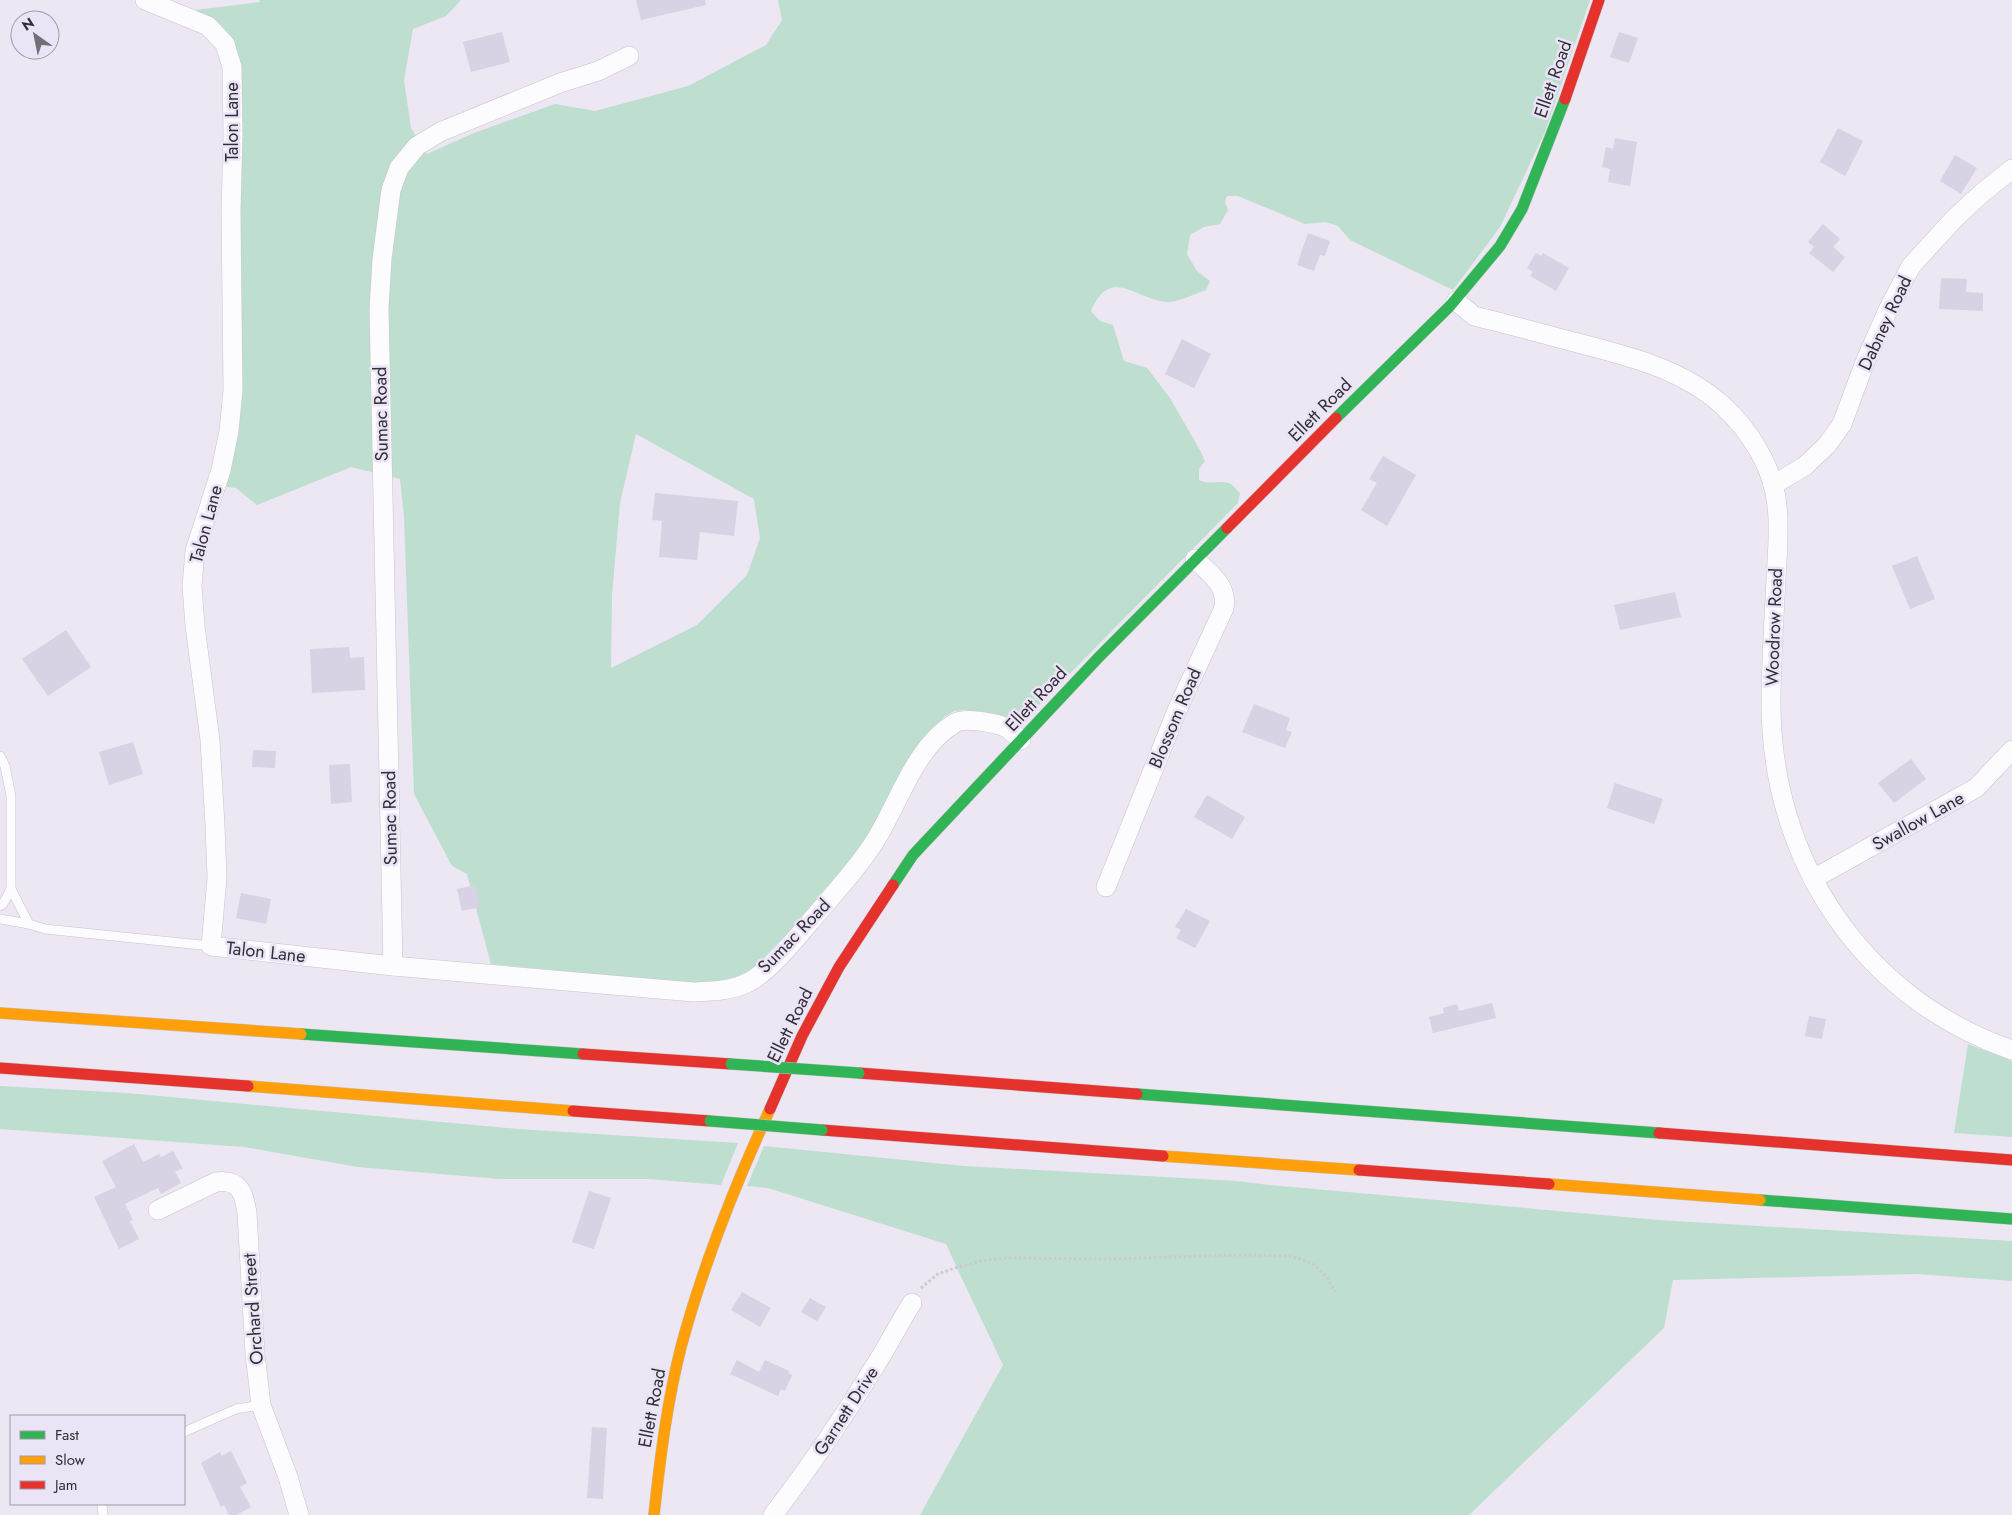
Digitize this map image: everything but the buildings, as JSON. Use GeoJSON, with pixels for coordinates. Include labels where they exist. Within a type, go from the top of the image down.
{"type":"FeatureCollection","features":[{"type":"Feature","properties":{"kind":"main road","name":"Ellett Road"},"geometry":{"type":"LineString","coordinates":[[654,1515],[662,1442],[681,1347],[707,1266],[740,1177],[802,1036],[839,967],[913,855],[1099,657],[1456,300],[1486,265],[1514,223],[1543,160],[1599,0]]}},
{"type":"Feature","properties":{"kind":"main road"},"geometry":{"type":"LineString","coordinates":[[0,1013],[731,1064],[2012,1160]]}},
{"type":"Feature","properties":{"kind":"main road"},"geometry":{"type":"LineString","coordinates":[[0,1068],[2012,1220]]}},
{"type":"Feature","properties":{"kind":"street","name":"Talon Lane"},"geometry":{"type":"LineString","coordinates":[[145,0],[208,26],[225,44],[232,67],[233,390],[229,431],[221,470],[195,551],[192,586],[195,626],[210,740],[215,825],[217,878],[211,946],[393,966]]}},
{"type":"Feature","properties":{"kind":"street","name":"Sumac Road"},"geometry":{"type":"LineString","coordinates":[[630,56],[598,71],[560,83],[440,132],[417,146],[399,168],[391,190],[382,259],[379,309],[393,966],[693,992],[722,990],[748,982],[776,960],[801,933],[875,841],[909,777],[926,750],[939,734],[957,721],[983,721],[1006,728],[1022,740]]}},
{"type":"Feature","properties":{"kind":"street","name":"Dabney Road"},"geometry":{"type":"LineString","coordinates":[[1773,485],[1805,466],[1827,445],[1842,424],[1865,362],[1888,310],[1911,266],[1955,218],[1982,193],[2012,170]]}},
{"type":"Feature","properties":{"kind":"street","name":"Woodrow Road"},"geometry":{"type":"LineString","coordinates":[[1456,300],[1474,316],[1651,363],[1701,389],[1720,403],[1744,428],[1761,458],[1773,485],[1777,504],[1779,533],[1771,676],[1774,751],[1784,808],[1814,879],[1831,909],[1857,945],[1894,984],[1956,1024],[1995,1044],[2012,1050]]}},
{"type":"Feature","properties":{"kind":"street","name":"Blossom Road"},"geometry":{"type":"LineString","coordinates":[[1106,887],[1178,708],[1224,608],[1226,599],[1221,585],[1195,559]]}},
{"type":"Feature","properties":{"kind":"street","name":"Swallow Lane"},"geometry":{"type":"LineString","coordinates":[[1814,879],[1976,788],[2012,750]]}},
{"type":"Feature","properties":{"kind":"street","name":"Orchard Street"},"geometry":{"type":"LineString","coordinates":[[158,1210],[216,1182],[226,1181],[233,1183],[243,1194],[247,1213],[255,1354],[261,1405],[288,1477],[299,1515]]}},
{"type":"Feature","properties":{"kind":"street","name":"Garnett Drive"},"geometry":{"type":"LineString","coordinates":[[773,1515],[809,1468],[874,1368],[894,1330],[912,1303]]}},
{"type":"Feature","properties":{"kind":"lane"},"geometry":{"type":"LineString","coordinates":[[0,756],[5,766],[11,796],[12,888],[29,924]]}},
{"type":"Feature","properties":{"kind":"lane"},"geometry":{"type":"LineString","coordinates":[[0,906],[12,888]]}},
{"type":"Feature","properties":{"kind":"lane"},"geometry":{"type":"LineString","coordinates":[[0,919],[45,929],[211,946]]}},
{"type":"Feature","properties":{"kind":"lane"},"geometry":{"type":"LineString","coordinates":[[185,1432],[236,1409],[261,1405]]}},
{"type":"Feature","properties":{"kind":"path"},"geometry":{"type":"LineString","coordinates":[[912,1303],[920,1289],[938,1274],[946,1271],[981,1261],[1041,1257],[1109,1259],[1238,1255],[1288,1256],[1301,1259],[1314,1266],[1327,1277],[1335,1292]]}},
{"type":"Feature","properties":{"kind":"green space"},"geometry":{"type":"Polygon","coordinates":[[[259,0],[461,0],[446,16],[413,29],[404,80],[411,128],[427,154],[474,133],[555,104],[595,111],[688,86],[766,45],[782,20],[778,0],[1590,0],[1545,132],[1500,227],[1453,290],[1350,240],[1338,226],[1326,222],[1305,224],[1238,196],[1227,196],[1225,202],[1228,210],[1220,224],[1204,227],[1190,235],[1187,254],[1197,271],[1210,281],[1206,290],[1173,302],[1157,300],[1125,288],[1116,287],[1107,290],[1099,297],[1091,311],[1100,321],[1113,325],[1124,361],[1147,368],[1170,398],[1201,452],[1205,461],[1199,469],[1199,480],[1231,484],[1240,493],[1238,503],[1030,714],[1014,719],[997,718],[966,710],[954,711],[944,717],[930,732],[870,835],[795,925],[757,965],[739,976],[713,982],[685,983],[491,964],[467,874],[452,866],[414,794],[404,517],[400,479],[351,467],[257,505],[236,488],[220,486],[238,64],[188,11],[260,2],[259,0]],[[636,434],[620,503],[612,595],[611,668],[697,625],[747,575],[760,538],[754,499],[636,434]]]}},
{"type":"Feature","properties":{"kind":"green space"},"geometry":{"type":"Polygon","coordinates":[[[1968,1044],[2012,1061],[2012,1137],[1954,1133],[1968,1044]]]}},
{"type":"Feature","properties":{"kind":"green space"},"geometry":{"type":"Polygon","coordinates":[[[0,1086],[127,1093],[518,1129],[738,1143],[721,1185],[649,1179],[500,1179],[358,1167],[244,1147],[0,1129],[0,1086]]]}},
{"type":"Feature","properties":{"kind":"green space"},"geometry":{"type":"Polygon","coordinates":[[[764,1146],[964,1166],[1237,1181],[1658,1220],[2012,1241],[2012,1281],[1916,1274],[1673,1280],[1664,1328],[1469,1515],[920,1515],[1003,1365],[946,1244],[768,1188],[747,1186],[764,1146]]]}},
{"type":"Feature","properties":{"kind":"traffic: fast"},"geometry":{"type":"LineString","coordinates":[[1336,418],[1450,306],[1500,246],[1522,209],[1565,99]]}},
{"type":"Feature","properties":{"kind":"traffic: fast"},"geometry":{"type":"LineString","coordinates":[[893,885],[913,855],[1099,657],[1227,528]]}},
{"type":"Feature","properties":{"kind":"traffic: fast"},"geometry":{"type":"LineString","coordinates":[[301,1034],[583,1054]]}},
{"type":"Feature","properties":{"kind":"traffic: fast"},"geometry":{"type":"LineString","coordinates":[[731,1064],[859,1073]]}},
{"type":"Feature","properties":{"kind":"traffic: fast"},"geometry":{"type":"LineString","coordinates":[[1137,1094],[1659,1133]]}},
{"type":"Feature","properties":{"kind":"traffic: fast"},"geometry":{"type":"LineString","coordinates":[[710,1121],[822,1130]]}},
{"type":"Feature","properties":{"kind":"traffic: fast"},"geometry":{"type":"LineString","coordinates":[[1760,1200],[2012,1219]]}},
{"type":"Feature","properties":{"kind":"traffic: slow"},"geometry":{"type":"LineString","coordinates":[[0,1013],[301,1034]]}},
{"type":"Feature","properties":{"kind":"traffic: slow"},"geometry":{"type":"LineString","coordinates":[[248,1086],[573,1111]]}},
{"type":"Feature","properties":{"kind":"traffic: slow"},"geometry":{"type":"LineString","coordinates":[[654,1515],[661,1452],[681,1347],[699,1286],[721,1226],[744,1167],[770,1109]]}},
{"type":"Feature","properties":{"kind":"traffic: slow"},"geometry":{"type":"LineString","coordinates":[[1163,1156],[1359,1170]]}},
{"type":"Feature","properties":{"kind":"traffic: slow"},"geometry":{"type":"LineString","coordinates":[[1549,1184],[1760,1200]]}},
{"type":"Feature","properties":{"kind":"traffic: jam"},"geometry":{"type":"LineString","coordinates":[[1565,99],[1599,0]]}},
{"type":"Feature","properties":{"kind":"traffic: jam"},"geometry":{"type":"LineString","coordinates":[[1227,528],[1336,418]]}},
{"type":"Feature","properties":{"kind":"traffic: jam"},"geometry":{"type":"LineString","coordinates":[[770,1109],[802,1036],[839,967],[893,885]]}},
{"type":"Feature","properties":{"kind":"traffic: jam"},"geometry":{"type":"LineString","coordinates":[[583,1054],[731,1064]]}},
{"type":"Feature","properties":{"kind":"traffic: jam"},"geometry":{"type":"LineString","coordinates":[[0,1068],[248,1086]]}},
{"type":"Feature","properties":{"kind":"traffic: jam"},"geometry":{"type":"LineString","coordinates":[[859,1073],[1137,1094]]}},
{"type":"Feature","properties":{"kind":"traffic: jam"},"geometry":{"type":"LineString","coordinates":[[573,1111],[710,1121]]}},
{"type":"Feature","properties":{"kind":"traffic: jam"},"geometry":{"type":"LineString","coordinates":[[822,1130],[1163,1156]]}},
{"type":"Feature","properties":{"kind":"traffic: jam"},"geometry":{"type":"LineString","coordinates":[[1659,1133],[2012,1160]]}},
{"type":"Feature","properties":{"kind":"traffic: jam"},"geometry":{"type":"LineString","coordinates":[[1359,1170],[1549,1184]]}}]}
